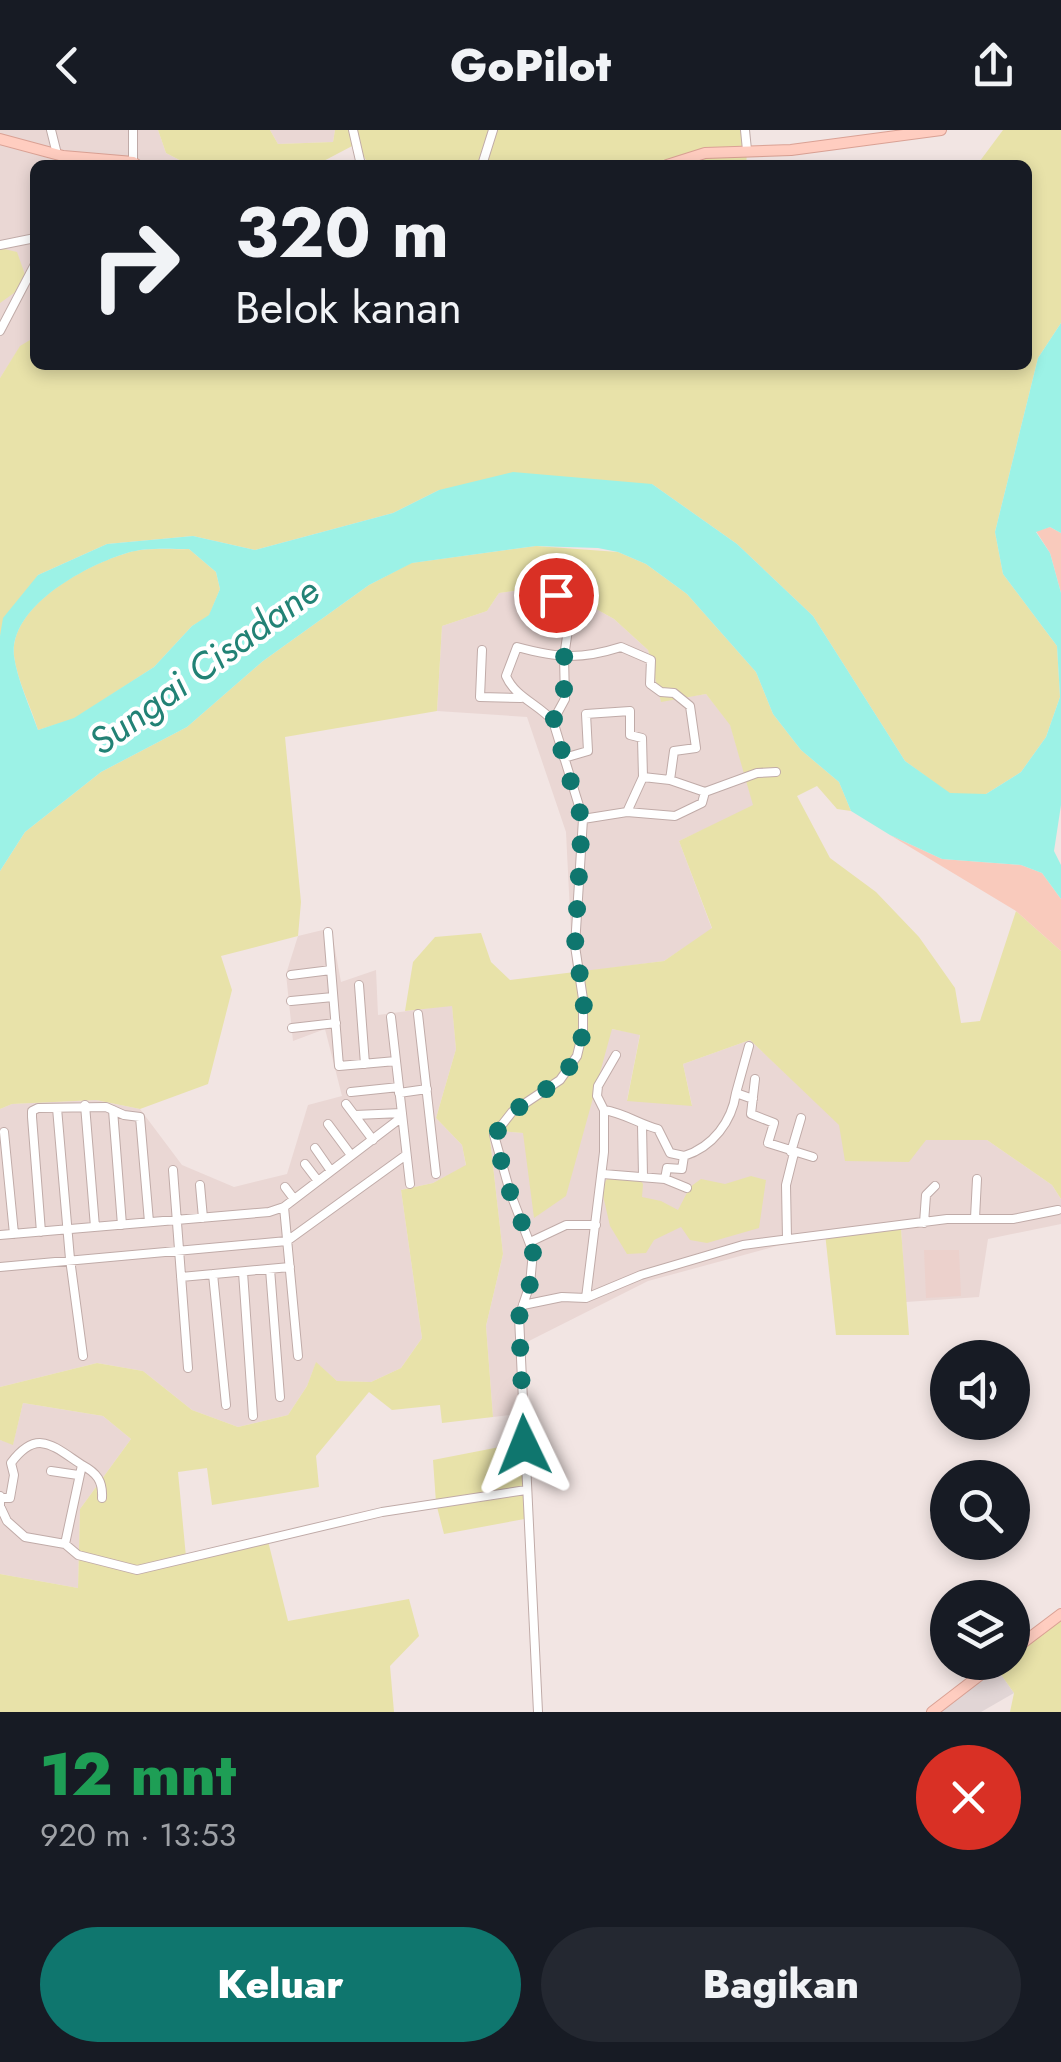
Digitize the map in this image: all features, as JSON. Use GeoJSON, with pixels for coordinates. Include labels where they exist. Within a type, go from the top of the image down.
{"type":"FeatureCollection","features":[{"type":"Feature","properties":{"kind":"street"},"geometry":{"type":"LineString","coordinates":[[51,130],[62,158]]}},
{"type":"Feature","properties":{"kind":"street"},"geometry":{"type":"LineString","coordinates":[[133,130],[135,160]]}},
{"type":"Feature","properties":{"kind":"street"},"geometry":{"type":"LineString","coordinates":[[352,130],[360,160]]}},
{"type":"Feature","properties":{"kind":"street"},"geometry":{"type":"LineString","coordinates":[[484,160],[493,130]]}},
{"type":"Feature","properties":{"kind":"street"},"geometry":{"type":"LineString","coordinates":[[745,130],[747,150]]}},
{"type":"Feature","properties":{"kind":"street"},"geometry":{"type":"LineString","coordinates":[[682,160],[705,153],[791,150],[942,130]]}},
{"type":"Feature","properties":{"kind":"street"},"geometry":{"type":"LineString","coordinates":[[0,140],[62,158]]}},
{"type":"Feature","properties":{"kind":"street"},"geometry":{"type":"LineString","coordinates":[[0,245],[30,239]]}},
{"type":"Feature","properties":{"kind":"street"},"geometry":{"type":"LineString","coordinates":[[0,331],[30,274]]}},
{"type":"Feature","properties":{"kind":"street"},"geometry":{"type":"LineString","coordinates":[[533,594],[556,595],[571,609],[564,658],[564,699],[553,721]]}},
{"type":"Feature","properties":{"kind":"street"},"geometry":{"type":"LineString","coordinates":[[538,1712],[519,1317],[532,1268],[530,1242],[494,1136],[512,1112],[560,1080],[581,1043],[584,999],[575,946],[582,820],[553,721],[510,687],[506,676],[516,647],[564,658],[588,658],[621,647],[651,660],[650,684],[661,692],[674,693],[690,706],[696,748],[674,751],[670,780]]}},
{"type":"Feature","properties":{"kind":"street"},"geometry":{"type":"LineString","coordinates":[[482,650],[480,697],[525,698]]}},
{"type":"Feature","properties":{"kind":"street"},"geometry":{"type":"LineString","coordinates":[[564,758],[588,751],[586,714],[630,711],[630,735],[642,738],[643,777],[627,812]]}},
{"type":"Feature","properties":{"kind":"street"},"geometry":{"type":"LineString","coordinates":[[643,777],[670,780],[705,792],[758,773],[776,772]]}},
{"type":"Feature","properties":{"kind":"street"},"geometry":{"type":"LineString","coordinates":[[582,820],[627,812],[675,816],[702,803],[705,792]]}},
{"type":"Feature","properties":{"kind":"street"},"geometry":{"type":"LineString","coordinates":[[328,932],[339,1066],[396,1061]]}},
{"type":"Feature","properties":{"kind":"street"},"geometry":{"type":"LineString","coordinates":[[292,975],[331,970]]}},
{"type":"Feature","properties":{"kind":"street"},"geometry":{"type":"LineString","coordinates":[[360,985],[365,1064]]}},
{"type":"Feature","properties":{"kind":"street"},"geometry":{"type":"LineString","coordinates":[[291,1001],[334,997]]}},
{"type":"Feature","properties":{"kind":"street"},"geometry":{"type":"LineString","coordinates":[[418,1014],[436,1174]]}},
{"type":"Feature","properties":{"kind":"street"},"geometry":{"type":"LineString","coordinates":[[390,1017],[410,1184]]}},
{"type":"Feature","properties":{"kind":"street"},"geometry":{"type":"LineString","coordinates":[[292,1028],[336,1023]]}},
{"type":"Feature","properties":{"kind":"street"},"geometry":{"type":"LineString","coordinates":[[604,1110],[658,1129],[670,1152],[684,1156],[716,1136],[734,1107],[749,1046]]}},
{"type":"Feature","properties":{"kind":"street"},"geometry":{"type":"LineString","coordinates":[[586,1298],[603,1174],[604,1110],[597,1096],[598,1086],[616,1054]]}},
{"type":"Feature","properties":{"kind":"street"},"geometry":{"type":"LineString","coordinates":[[755,1079],[750,1114],[774,1122],[768,1144],[813,1157]]}},
{"type":"Feature","properties":{"kind":"street"},"geometry":{"type":"LineString","coordinates":[[351,1092],[426,1090]]}},
{"type":"Feature","properties":{"kind":"street"},"geometry":{"type":"LineString","coordinates":[[736,1093],[753,1099]]}},
{"type":"Feature","properties":{"kind":"street"},"geometry":{"type":"LineString","coordinates":[[346,1104],[372,1140]]}},
{"type":"Feature","properties":{"kind":"street"},"geometry":{"type":"LineString","coordinates":[[85,1105],[95,1227]]}},
{"type":"Feature","properties":{"kind":"street"},"geometry":{"type":"LineString","coordinates":[[41,1232],[32,1117],[32,1111],[38,1108],[85,1105],[140,1118],[149,1222]]}},
{"type":"Feature","properties":{"kind":"street"},"geometry":{"type":"LineString","coordinates":[[57,1108],[83,1356]]}},
{"type":"Feature","properties":{"kind":"street"},"geometry":{"type":"LineString","coordinates":[[112,1110],[122,1225]]}},
{"type":"Feature","properties":{"kind":"street"},"geometry":{"type":"LineString","coordinates":[[355,1115],[402,1115]]}},
{"type":"Feature","properties":{"kind":"street"},"geometry":{"type":"LineString","coordinates":[[0,1235],[269,1212],[284,1207],[402,1115]]}},
{"type":"Feature","properties":{"kind":"street"},"geometry":{"type":"LineString","coordinates":[[787,1239],[786,1186],[801,1118]]}},
{"type":"Feature","properties":{"kind":"street"},"geometry":{"type":"LineString","coordinates":[[328,1124],[351,1155]]}},
{"type":"Feature","properties":{"kind":"street"},"geometry":{"type":"LineString","coordinates":[[642,1125],[642,1176]]}},
{"type":"Feature","properties":{"kind":"street"},"geometry":{"type":"LineString","coordinates":[[4,1132],[14,1234]]}},
{"type":"Feature","properties":{"kind":"street"},"geometry":{"type":"LineString","coordinates":[[315,1148],[331,1171]]}},
{"type":"Feature","properties":{"kind":"street"},"geometry":{"type":"LineString","coordinates":[[0,1267],[287,1241],[406,1155]]}},
{"type":"Feature","properties":{"kind":"street"},"geometry":{"type":"LineString","coordinates":[[665,1179],[667,1168],[682,1169],[684,1156]]}},
{"type":"Feature","properties":{"kind":"street"},"geometry":{"type":"LineString","coordinates":[[304,1164],[318,1181]]}},
{"type":"Feature","properties":{"kind":"street"},"geometry":{"type":"LineString","coordinates":[[173,1170],[188,1368]]}},
{"type":"Feature","properties":{"kind":"street"},"geometry":{"type":"LineString","coordinates":[[603,1174],[665,1179],[687,1188]]}},
{"type":"Feature","properties":{"kind":"street"},"geometry":{"type":"LineString","coordinates":[[975,1218],[977,1179]]}},
{"type":"Feature","properties":{"kind":"street"},"geometry":{"type":"LineString","coordinates":[[200,1184],[203,1218]]}},
{"type":"Feature","properties":{"kind":"street"},"geometry":{"type":"LineString","coordinates":[[916,1184],[926,1195]]}},
{"type":"Feature","properties":{"kind":"street"},"geometry":{"type":"LineString","coordinates":[[924,1222],[926,1195],[935,1186]]}},
{"type":"Feature","properties":{"kind":"street"},"geometry":{"type":"LineString","coordinates":[[285,1187],[294,1199]]}},
{"type":"Feature","properties":{"kind":"street"},"geometry":{"type":"LineString","coordinates":[[284,1207],[298,1356]]}},
{"type":"Feature","properties":{"kind":"street"},"geometry":{"type":"LineString","coordinates":[[523,1305],[562,1297],[586,1298],[641,1275],[742,1245],[924,1222],[1013,1219],[1058,1210]]}},
{"type":"Feature","properties":{"kind":"street"},"geometry":{"type":"LineString","coordinates":[[530,1242],[566,1225],[596,1225]]}},
{"type":"Feature","properties":{"kind":"street"},"geometry":{"type":"LineString","coordinates":[[181,1277],[290,1267]]}},
{"type":"Feature","properties":{"kind":"street"},"geometry":{"type":"LineString","coordinates":[[270,1269],[280,1396]]}},
{"type":"Feature","properties":{"kind":"street"},"geometry":{"type":"LineString","coordinates":[[243,1272],[253,1416]]}},
{"type":"Feature","properties":{"kind":"street"},"geometry":{"type":"LineString","coordinates":[[213,1274],[226,1405]]}},
{"type":"Feature","properties":{"kind":"street"},"geometry":{"type":"LineString","coordinates":[[80,1470],[49,1443],[32,1444],[12,1462],[10,1498],[0,1497],[8,1521],[25,1537],[65,1544],[78,1556],[137,1570],[382,1512],[526,1490]]}},
{"type":"Feature","properties":{"kind":"street"},"geometry":{"type":"LineString","coordinates":[[65,1544],[80,1470]]}},
{"type":"Feature","properties":{"kind":"street"},"geometry":{"type":"LineString","coordinates":[[51,1471],[96,1474],[102,1498]]}},
{"type":"Feature","properties":{"kind":"street"},"geometry":{"type":"LineString","coordinates":[[1030,1637],[1061,1614]]}},
{"type":"Feature","properties":{"kind":"street"},"geometry":{"type":"LineString","coordinates":[[932,1712],[974,1680]]}},
{"type":"Feature","properties":{"kind":"shaded area"},"geometry":{"type":"Polygon","coordinates":[[[0,130],[158,130],[166,153],[179,160],[30,160],[30,340],[20,347],[0,378],[0,130]]]}},
{"type":"Feature","properties":{"kind":"shaded area"},"geometry":{"type":"Polygon","coordinates":[[[158,130],[270,130],[278,144],[333,142],[335,130],[749,130],[746,160],[366,160],[356,144],[326,160],[179,160],[166,153],[158,130]]]}},
{"type":"Feature","properties":{"kind":"shaded area"},"geometry":{"type":"Polygon","coordinates":[[[270,130],[335,130],[333,142],[278,144],[270,130]]]}},
{"type":"Feature","properties":{"kind":"shaded area"},"geometry":{"type":"Polygon","coordinates":[[[1003,130],[1061,130],[1061,323],[1038,358],[995,532],[1003,574],[1057,646],[1060,697],[1046,737],[1021,772],[986,794],[950,794],[905,761],[813,616],[737,544],[652,484],[439,490],[393,513],[255,550],[193,536],[107,544],[38,575],[0,636],[0,378],[20,346],[30,340],[30,370],[1032,370],[1032,160],[981,160],[1003,130]]]}},
{"type":"Feature","properties":{"kind":"shaded area"},"geometry":{"type":"Polygon","coordinates":[[[0,248],[17,252],[28,283],[0,303],[0,248]]]}},
{"type":"Feature","properties":{"kind":"shaded area"},"geometry":{"type":"Polygon","coordinates":[[[536,546],[618,552],[646,564],[687,594],[756,672],[773,714],[801,750],[839,782],[851,811],[837,809],[817,786],[797,796],[830,858],[876,892],[919,937],[955,988],[961,1023],[980,1021],[1016,911],[1061,951],[1061,1199],[1052,1185],[987,1140],[926,1140],[909,1162],[845,1161],[839,1125],[750,1040],[683,1064],[692,1106],[627,1101],[640,1035],[612,1029],[566,1196],[534,1218],[523,1133],[489,1130],[503,1254],[486,1326],[493,1417],[442,1423],[440,1405],[392,1410],[369,1392],[316,1456],[319,1487],[212,1505],[207,1468],[178,1472],[186,1557],[268,1541],[288,1621],[409,1599],[419,1636],[390,1666],[394,1712],[0,1712],[0,1574],[78,1588],[80,1509],[131,1439],[103,1416],[23,1403],[13,1445],[0,1440],[0,1387],[97,1363],[143,1371],[192,1410],[238,1427],[288,1415],[307,1386],[316,1362],[337,1381],[371,1382],[401,1368],[422,1338],[401,1190],[433,1183],[466,1165],[462,1145],[436,1118],[456,1049],[452,1006],[405,1011],[413,962],[435,937],[481,933],[491,962],[510,980],[664,961],[712,928],[679,841],[753,805],[730,725],[706,694],[661,702],[648,650],[614,619],[571,595],[528,589],[499,593],[487,611],[442,626],[437,711],[285,737],[301,902],[298,936],[221,956],[232,990],[208,1084],[140,1109],[96,1100],[12,1104],[0,1109],[0,871],[25,832],[101,772],[187,727],[263,661],[369,585],[411,563],[536,546]]]}},
{"type":"Feature","properties":{"kind":"shaded area"},"geometry":{"type":"Polygon","coordinates":[[[189,549],[216,572],[220,589],[209,616],[192,626],[154,667],[74,719],[38,730],[14,656],[16,638],[37,605],[72,578],[110,559],[141,550],[189,549]]]}},
{"type":"Feature","properties":{"kind":"shaded area"},"geometry":{"type":"Polygon","coordinates":[[[528,589],[571,595],[614,619],[648,650],[661,701],[706,694],[730,724],[754,806],[679,841],[712,929],[664,961],[573,973],[566,832],[527,717],[437,711],[442,626],[487,611],[499,593],[528,589]]]}},
{"type":"Feature","properties":{"kind":"shaded area"},"geometry":{"type":"Polygon","coordinates":[[[331,928],[341,982],[376,970],[378,1015],[452,1005],[456,1049],[436,1118],[462,1145],[466,1166],[433,1183],[401,1190],[422,1338],[401,1368],[371,1382],[337,1381],[316,1363],[288,1415],[238,1427],[192,1410],[143,1371],[97,1363],[0,1387],[0,1109],[12,1104],[96,1100],[140,1109],[182,1165],[234,1187],[287,1174],[308,1105],[342,1096],[325,1029],[293,1041],[286,974],[298,936],[331,928]]]}},
{"type":"Feature","properties":{"kind":"shaded area"},"geometry":{"type":"Polygon","coordinates":[[[611,1029],[640,1034],[627,1100],[692,1105],[683,1064],[750,1040],[840,1125],[926,1140],[987,1140],[1052,1185],[1061,1199],[1061,1224],[988,1239],[979,1297],[906,1302],[901,1229],[825,1233],[648,1281],[521,1345],[525,1413],[493,1417],[486,1326],[503,1254],[489,1130],[523,1133],[565,1196],[611,1029]]]}},
{"type":"Feature","properties":{"kind":"shaded area"},"geometry":{"type":"Polygon","coordinates":[[[612,1173],[636,1174],[643,1184],[642,1197],[678,1210],[690,1187],[701,1179],[725,1184],[751,1176],[766,1180],[759,1228],[707,1243],[690,1240],[681,1227],[654,1240],[646,1253],[627,1254],[610,1226],[601,1187],[612,1173]]]}},
{"type":"Feature","properties":{"kind":"shaded area"},"geometry":{"type":"Polygon","coordinates":[[[901,1229],[909,1335],[836,1335],[825,1233],[901,1229]]]}},
{"type":"Feature","properties":{"kind":"shaded area"},"geometry":{"type":"Polygon","coordinates":[[[924,1250],[959,1250],[961,1296],[926,1298],[924,1250]]]}},
{"type":"Feature","properties":{"kind":"shaded area"},"geometry":{"type":"Polygon","coordinates":[[[23,1403],[103,1416],[131,1439],[80,1509],[78,1588],[0,1574],[0,1440],[13,1444],[23,1403]]]}},
{"type":"Feature","properties":{"kind":"shaded area"},"geometry":{"type":"Polygon","coordinates":[[[526,1442],[530,1518],[444,1534],[436,1503],[433,1460],[526,1442]]]}},
{"type":"Feature","properties":{"kind":"shaded area"},"geometry":{"type":"Polygon","coordinates":[[[1061,1612],[1061,1712],[1010,1712],[1014,1693],[1005,1680],[1030,1680],[1030,1637],[1061,1612]]]}},
{"type":"Feature","properties":{"kind":"shaded area"},"geometry":{"type":"Polygon","coordinates":[[[976,1680],[1005,1680],[1014,1693],[981,1712],[931,1712],[976,1680]]]}},
{"type":"Feature","properties":{"kind":"sand"},"geometry":{"type":"Polygon","coordinates":[[[1050,527],[1061,533],[1061,593],[1050,553],[1036,531],[1050,527]]]}},
{"type":"Feature","properties":{"kind":"sand"},"geometry":{"type":"Polygon","coordinates":[[[890,835],[942,859],[1021,865],[1042,873],[1061,899],[1061,951],[1016,911],[890,835]]]}},
{"type":"Feature","properties":{"kind":"water","name":"Sungai Cisadane"},"geometry":{"type":"Polygon","coordinates":[[[1061,323],[1061,533],[1050,527],[1036,532],[1050,553],[1061,593],[1061,805],[1054,851],[1061,865],[1061,899],[1042,873],[1021,865],[942,859],[890,835],[851,811],[839,782],[801,750],[773,714],[756,672],[687,594],[646,564],[598,548],[536,546],[412,563],[369,585],[263,661],[187,727],[101,772],[25,832],[0,871],[0,636],[3,618],[38,575],[107,544],[193,536],[255,550],[393,513],[439,490],[513,472],[652,484],[737,544],[813,616],[905,761],[950,793],[986,794],[1021,772],[1046,737],[1060,697],[1057,646],[1003,574],[995,532],[1038,358],[1061,323]],[[189,549],[134,551],[72,578],[37,605],[16,638],[14,656],[38,730],[74,718],[154,667],[192,626],[209,615],[220,589],[216,572],[189,549]]]}},
{"type":"Feature","properties":{"kind":"route"},"geometry":{"type":"LineString","coordinates":[[524,1445],[519,1317],[530,1284],[533,1252],[494,1136],[512,1112],[560,1080],[577,1056],[583,1032],[584,999],[575,946],[582,820],[553,721],[567,683],[564,658],[571,609],[556,595]]}}]}
